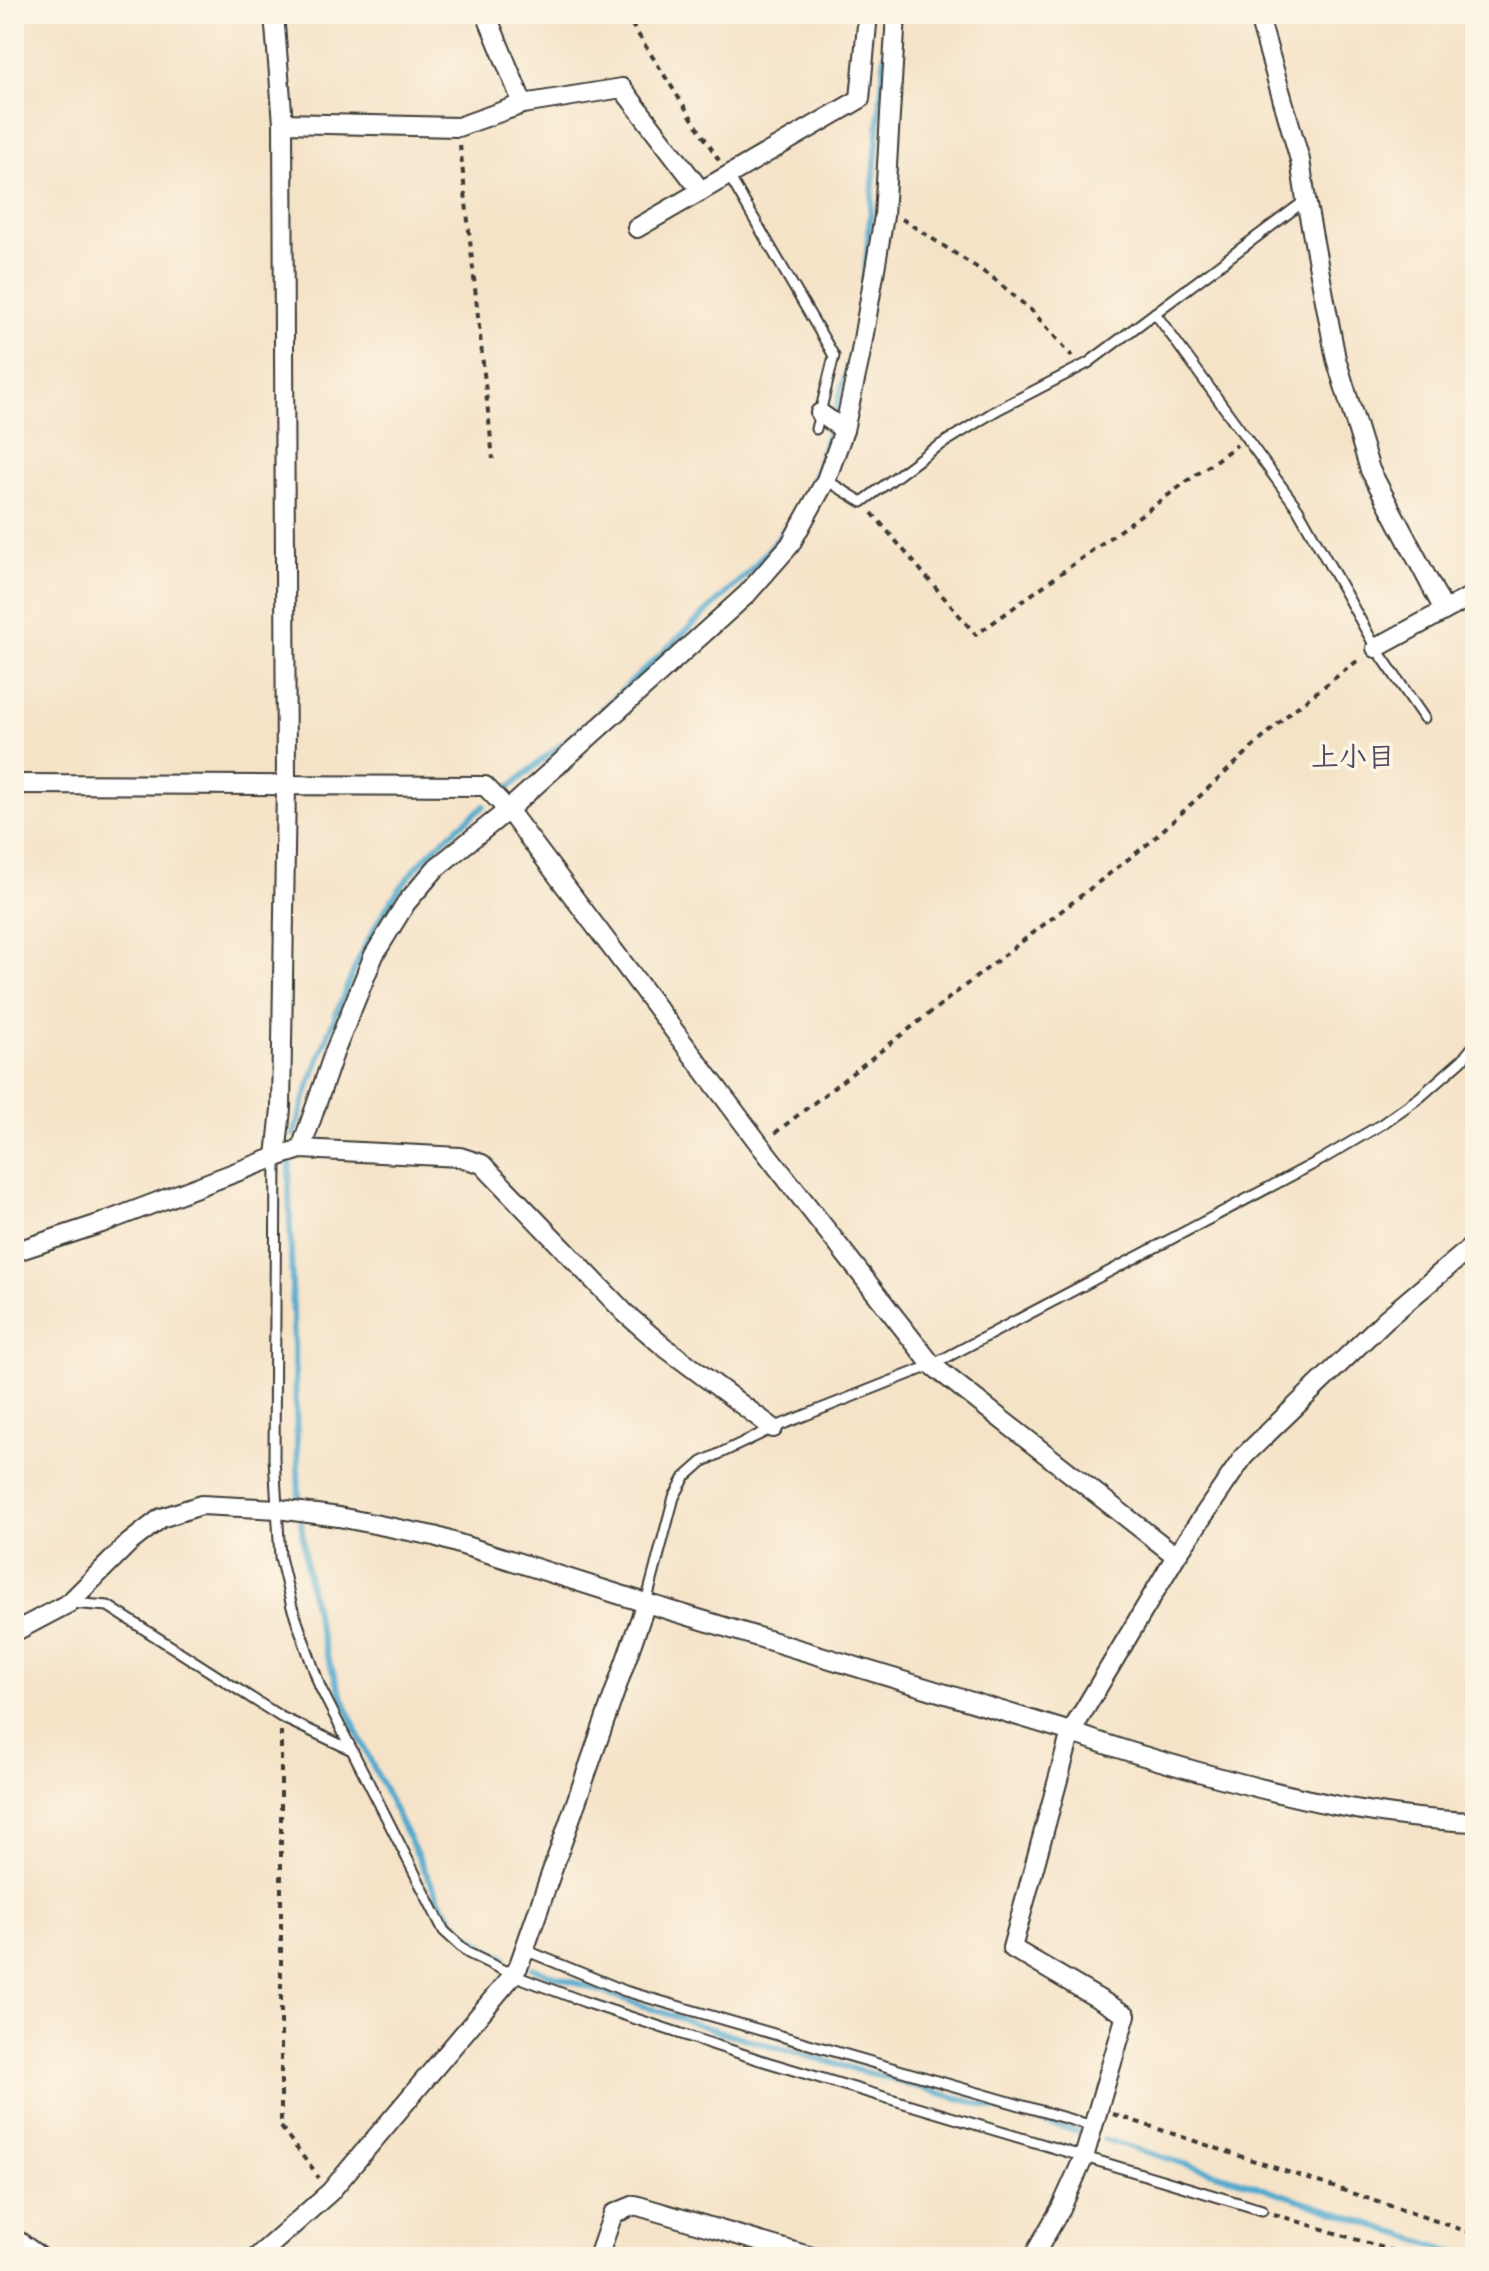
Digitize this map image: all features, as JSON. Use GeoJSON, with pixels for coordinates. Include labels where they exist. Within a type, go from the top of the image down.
{"type":"FeatureCollection","features":[{"type":"Feature","properties":{"kind":"street"},"geometry":{"type":"LineString","coordinates":[[274,14],[283,123],[286,785],[281,1109],[276,1157]]}},
{"type":"Feature","properties":{"kind":"street"},"geometry":{"type":"LineString","coordinates":[[486,14],[523,104]]}},
{"type":"Feature","properties":{"kind":"street"},"geometry":{"type":"LineString","coordinates":[[637,228],[860,99],[868,14]]}},
{"type":"Feature","properties":{"kind":"street"},"geometry":{"type":"LineString","coordinates":[[301,1149],[334,1053],[374,955],[406,903],[437,867],[508,810],[747,594],[790,545],[826,480],[844,430],[860,357],[884,207],[896,14]]}},
{"type":"Feature","properties":{"kind":"street"},"geometry":{"type":"LineString","coordinates":[[1258,14],[1300,160],[1336,359],[1370,470],[1444,610]]}},
{"type":"Feature","properties":{"kind":"street"},"geometry":{"type":"LineString","coordinates":[[283,123],[458,127],[523,104],[622,88],[701,191]]}},
{"type":"Feature","properties":{"kind":"street"},"geometry":{"type":"LineString","coordinates":[[818,421],[844,430]]}},
{"type":"Feature","properties":{"kind":"street"},"geometry":{"type":"LineString","coordinates":[[1376,648],[1475,594]]}},
{"type":"Feature","properties":{"kind":"street"},"geometry":{"type":"LineString","coordinates":[[14,784],[485,786],[508,810],[760,1145],[932,1365],[1176,1556]]}},
{"type":"Feature","properties":{"kind":"street"},"geometry":{"type":"LineString","coordinates":[[14,1252],[102,1223],[301,1149],[460,1157],[482,1164],[625,1313],[663,1346],[773,1428]]}},
{"type":"Feature","properties":{"kind":"street"},"geometry":{"type":"LineString","coordinates":[[1033,2257],[1061,2208],[1084,2157],[1126,2015],[1012,1948],[1071,1732],[1176,1556],[1244,1456],[1386,1319],[1475,1244]]}},
{"type":"Feature","properties":{"kind":"street"},"geometry":{"type":"LineString","coordinates":[[14,1632],[69,1603],[129,1543],[161,1518],[201,1505],[278,1509],[339,1517],[434,1536],[1071,1732],[1106,1746],[1271,1792],[1358,1809],[1452,1822],[1475,1822]]}},
{"type":"Feature","properties":{"kind":"street"},"geometry":{"type":"LineString","coordinates":[[257,2257],[330,2192],[513,1975],[525,1950],[646,1603]]}},
{"type":"Feature","properties":{"kind":"street"},"geometry":{"type":"LineString","coordinates":[[598,2257],[613,2214],[635,2205],[812,2257]]}},
{"type":"Feature","properties":{"kind":"street"},"geometry":{"type":"LineString","coordinates":[[14,2238],[40,2257]]}},
{"type":"Feature","properties":{"kind":"lane"},"geometry":{"type":"LineString","coordinates":[[728,174],[834,356],[818,421]]}},
{"type":"Feature","properties":{"kind":"lane"},"geometry":{"type":"LineString","coordinates":[[826,480],[862,502],[929,452],[997,410],[1082,366],[1306,200]]}},
{"type":"Feature","properties":{"kind":"lane"},"geometry":{"type":"LineString","coordinates":[[1155,313],[1298,509],[1376,648],[1424,718]]}},
{"type":"Feature","properties":{"kind":"lane"},"geometry":{"type":"LineString","coordinates":[[646,1603],[674,1497],[685,1477],[702,1462],[773,1428],[932,1365],[1305,1168],[1382,1124],[1420,1097],[1462,1060],[1475,1044]]}},
{"type":"Feature","properties":{"kind":"lane"},"geometry":{"type":"LineString","coordinates":[[276,1157],[274,1458],[280,1557],[292,1607],[320,1687],[444,1931],[468,1953],[513,1975],[585,2002],[760,2060],[1262,2210]]}},
{"type":"Feature","properties":{"kind":"lane"},"geometry":{"type":"LineString","coordinates":[[69,1603],[108,1606],[281,1717],[352,1750]]}},
{"type":"Feature","properties":{"kind":"lane"},"geometry":{"type":"LineString","coordinates":[[525,1950],[625,1991],[1096,2118]]}},
{"type":"Feature","properties":{"kind":"path"},"geometry":{"type":"LineString","coordinates":[[625,14],[728,174]]}},
{"type":"Feature","properties":{"kind":"path"},"geometry":{"type":"LineString","coordinates":[[1348,14],[1373,20],[1407,14]]}},
{"type":"Feature","properties":{"kind":"path"},"geometry":{"type":"LineString","coordinates":[[458,127],[493,459]]}},
{"type":"Feature","properties":{"kind":"path"},"geometry":{"type":"LineString","coordinates":[[884,207],[993,278],[1033,312],[1082,366]]}},
{"type":"Feature","properties":{"kind":"path"},"geometry":{"type":"LineString","coordinates":[[862,502],[976,635],[1246,438]]}},
{"type":"Feature","properties":{"kind":"path"},"geometry":{"type":"LineString","coordinates":[[760,1145],[1149,843],[1292,711],[1376,648]]}},
{"type":"Feature","properties":{"kind":"path"},"geometry":{"type":"LineString","coordinates":[[281,1717],[281,2127],[330,2192]]}},
{"type":"Feature","properties":{"kind":"path"},"geometry":{"type":"LineString","coordinates":[[1096,2118],[1475,2234]]}},
{"type":"Feature","properties":{"kind":"path"},"geometry":{"type":"LineString","coordinates":[[1262,2210],[1413,2257]]}},
{"type":"Feature","properties":{"kind":"waterway"},"geometry":{"type":"LineString","coordinates":[[864,285],[885,53]]}},
{"type":"Feature","properties":{"kind":"waterway"},"geometry":{"type":"LineString","coordinates":[[836,409],[853,347]]}},
{"type":"Feature","properties":{"kind":"waterway"},"geometry":{"type":"LineString","coordinates":[[505,791],[595,716],[746,575],[777,540],[803,502],[816,473],[828,432]]}},
{"type":"Feature","properties":{"kind":"waterway"},"geometry":{"type":"LineString","coordinates":[[294,1135],[332,1024],[377,924],[424,859],[484,806]]}},
{"type":"Feature","properties":{"kind":"waterway"},"geometry":{"type":"LineString","coordinates":[[290,1160],[299,1500],[306,1566],[320,1632],[358,1734],[439,1899],[467,1934],[505,1958]]}},
{"type":"Feature","properties":{"kind":"waterway"},"geometry":{"type":"LineString","coordinates":[[532,1968],[711,2029],[1086,2134]]}},
{"type":"Feature","properties":{"kind":"waterway"},"geometry":{"type":"LineString","coordinates":[[1104,2139],[1267,2189],[1468,2257]]}},
{"type":"Feature","properties":{"kind":"district","name":"上小目"},"geometry":{"type":"Point","coordinates":[1353,756]}}]}
